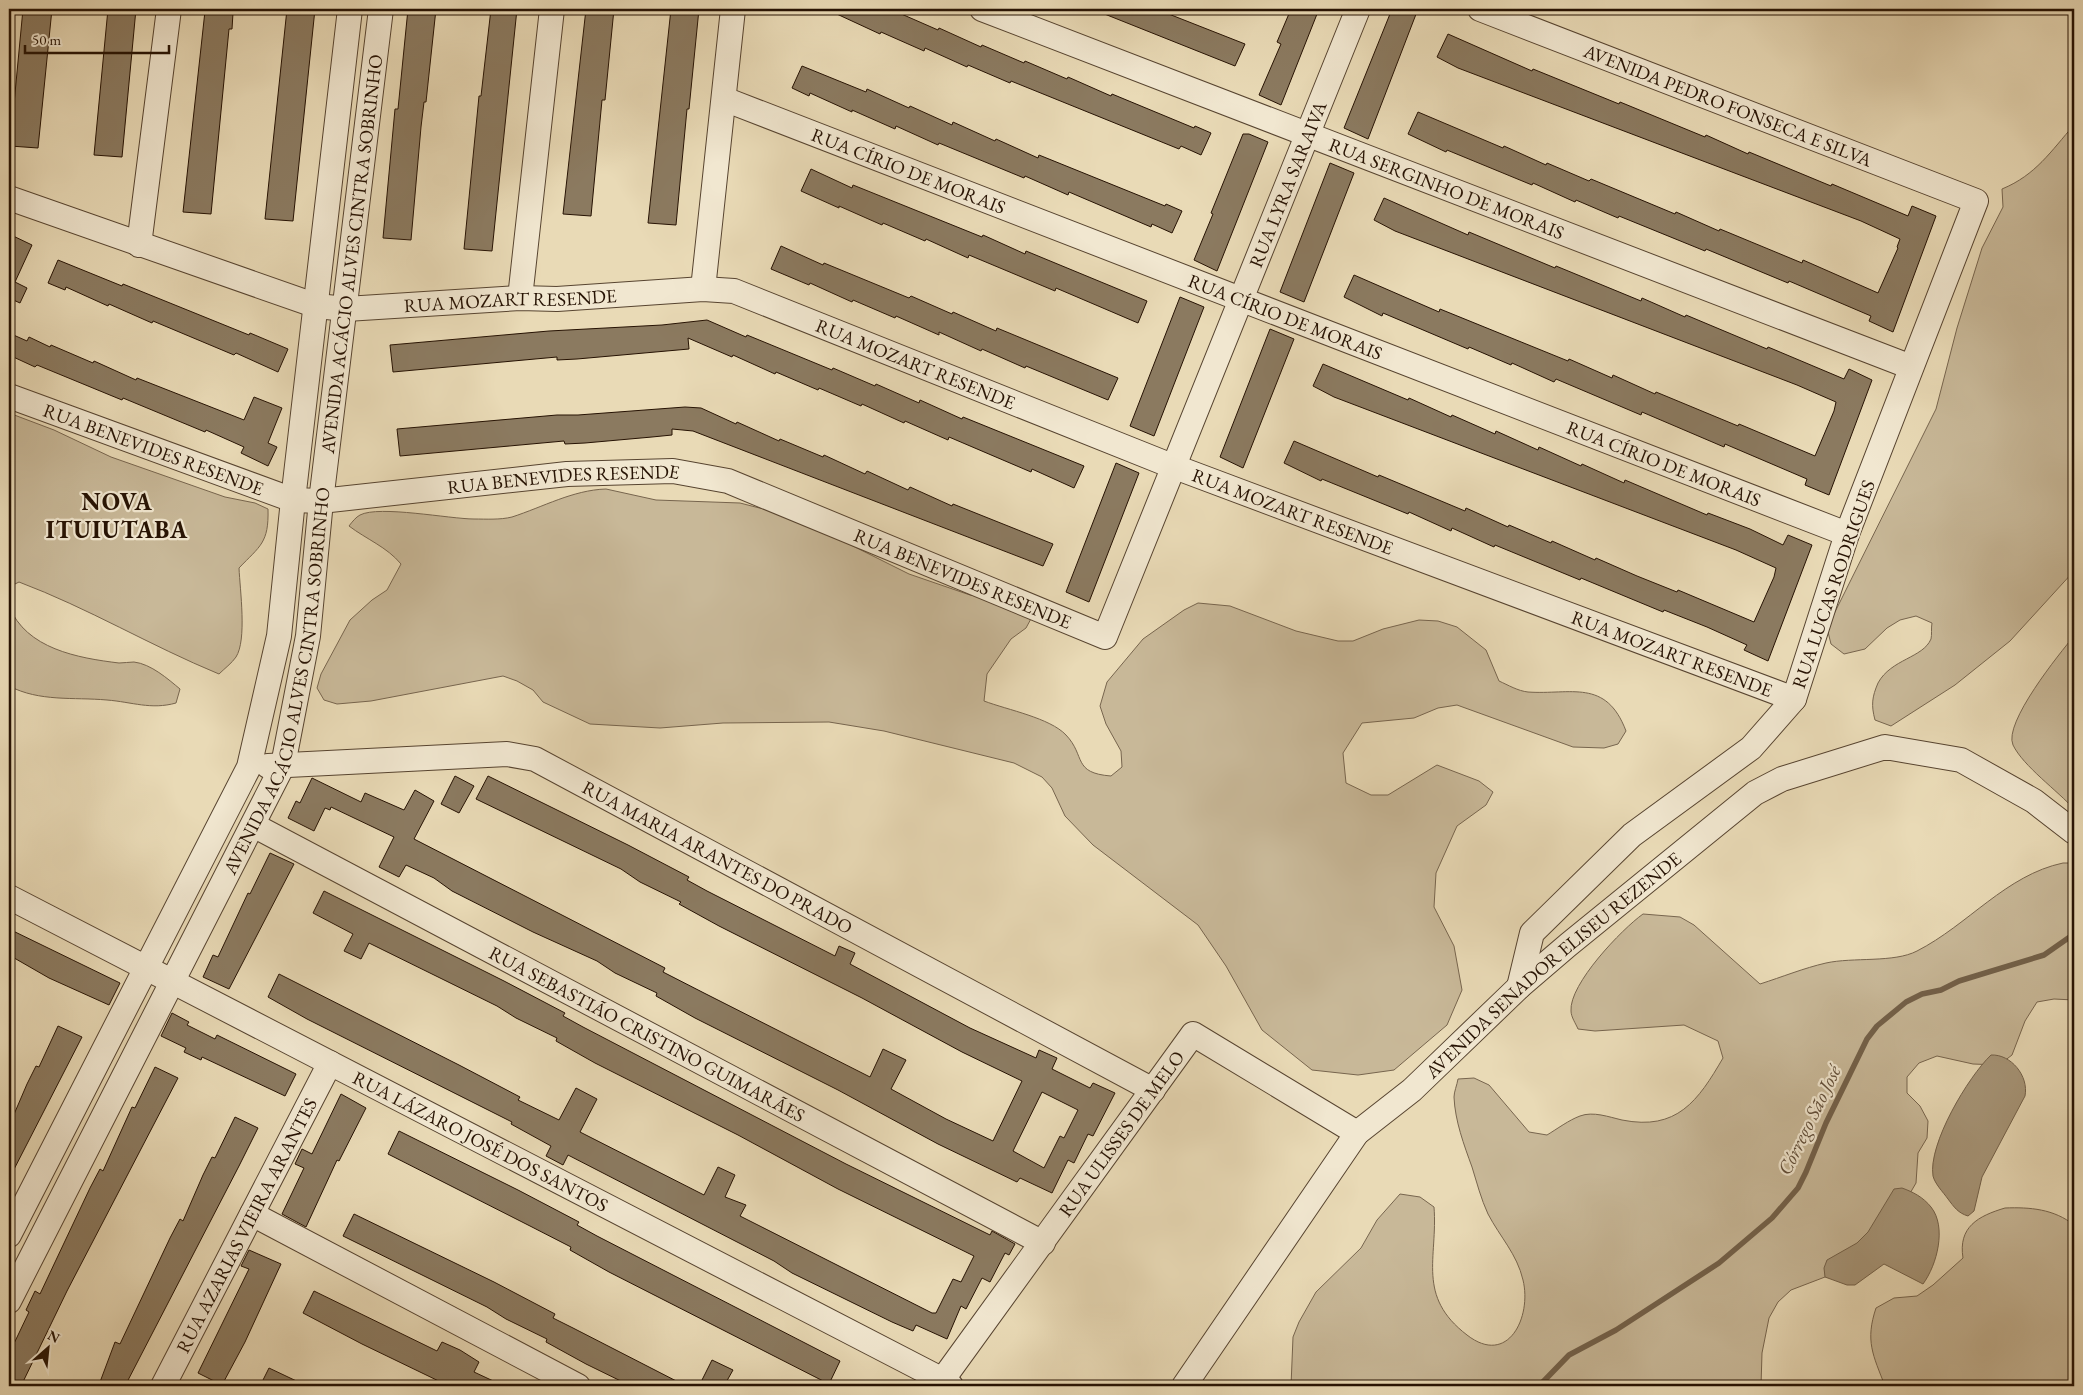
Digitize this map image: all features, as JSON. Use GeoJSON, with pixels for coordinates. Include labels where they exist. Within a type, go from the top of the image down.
{"type":"FeatureCollection","features":[{"type":"Feature","properties":{"kind":"street"},"geometry":{"type":"LineString","coordinates":[[139,245],[169,9]]}},
{"type":"Feature","properties":{"kind":"street","name":"AVENIDA ACÁCIO ALVES CINTRA SOBRINHO"},"geometry":{"type":"LineString","coordinates":[[9,1235],[249,767],[279,636],[292,500],[317,306],[350,9]]}},
{"type":"Feature","properties":{"kind":"street","name":"AVENIDA ACÁCIO ALVES CINTRA SOBRINHO"},"geometry":{"type":"LineString","coordinates":[[9,1301],[283,766],[308,636],[321,501],[346,309],[381,9]]}},
{"type":"Feature","properties":{"kind":"street"},"geometry":{"type":"LineString","coordinates":[[520,298],[552,9]]}},
{"type":"Feature","properties":{"kind":"street"},"geometry":{"type":"LineString","coordinates":[[703,290],[733,9]]}},
{"type":"Feature","properties":{"kind":"street","name":"RUA SERGINHO DE MORAIS"},"geometry":{"type":"LineString","coordinates":[[982,9],[1911,368]]}},
{"type":"Feature","properties":{"kind":"street","name":"RUA LYRA SARAIVA"},"geometry":{"type":"LineString","coordinates":[[1105,637],[1358,9]]}},
{"type":"Feature","properties":{"kind":"street","name":"AVENIDA PEDRO FONSECA E SILVA"},"geometry":{"type":"LineString","coordinates":[[1480,9],[1976,201]]}},
{"type":"Feature","properties":{"kind":"street","name":"RUA CÍRIO DE MORAIS"},"geometry":{"type":"LineString","coordinates":[[724,99],[1847,534]]}},
{"type":"Feature","properties":{"kind":"street","name":"RUA MOZART RESENDE"},"geometry":{"type":"LineString","coordinates":[[9,198],[317,306],[346,309],[520,298],[558,299],[703,290],[734,291],[1174,466],[1794,699]]}},
{"type":"Feature","properties":{"kind":"street","name":"RUA LUCAS RODRIGUES"},"geometry":{"type":"LineString","coordinates":[[1519,988],[1532,933],[1632,835],[1752,748],[1794,699],[1847,534],[1976,201]]}},
{"type":"Feature","properties":{"kind":"street","name":"RUA BENEVIDES RESENDE"},"geometry":{"type":"LineString","coordinates":[[9,396],[292,500],[321,501],[567,474],[673,471],[728,481],[1105,637]]}},
{"type":"Feature","properties":{"kind":"street","name":"AVENIDA SENADOR ELISEU REZENDE"},"geometry":{"type":"LineString","coordinates":[[1184,1386],[1357,1133],[1412,1090],[1519,988],[1755,793],[1782,779],[1885,747],[1960,760],[2034,801],[2074,832]]}},
{"type":"Feature","properties":{"kind":"street","name":"RUA MARIA ARANTES DO PRADO"},"geometry":{"type":"LineString","coordinates":[[249,767],[507,754],[535,759],[1153,1090]]}},
{"type":"Feature","properties":{"kind":"street","name":"RUA SEBASTIÃO CRISTINO GUIMARÃES"},"geometry":{"type":"LineString","coordinates":[[253,825],[1042,1243]]}},
{"type":"Feature","properties":{"kind":"street","name":"RUA LÁZARO JOSÉ DOS SANTOS"},"geometry":{"type":"LineString","coordinates":[[9,897],[944,1384]]}},
{"type":"Feature","properties":{"kind":"street","name":"RUA ULISSES DE MELO"},"geometry":{"type":"LineString","coordinates":[[944,1384],[1042,1243],[1194,1034],[1357,1133]]}},
{"type":"Feature","properties":{"kind":"street","name":"RUA AZARIAS VIEIRA ARANTES"},"geometry":{"type":"LineString","coordinates":[[164,1386],[330,1063]]}},
{"type":"Feature","properties":{"kind":"street"},"geometry":{"type":"LineString","coordinates":[[252,1214],[578,1386]]}},
{"type":"Feature","properties":{"kind":"shaded area"},"geometry":{"type":"Polygon","coordinates":[[[2074,125],[2074,571],[2010,641],[1955,685],[1891,726],[1875,720],[1873,697],[1876,688],[1884,675],[1891,669],[1921,651],[1927,645],[1931,639],[1932,623],[1916,616],[1900,620],[1887,628],[1865,649],[1844,654],[1831,644],[1827,628],[1936,409],[1957,328],[1982,248],[2003,207],[2002,189],[2024,177],[2042,162],[2074,125]]]}},
{"type":"Feature","properties":{"kind":"shaded area"},"geometry":{"type":"Polygon","coordinates":[[[9,413],[54,430],[111,457],[225,497],[255,503],[268,509],[265,537],[258,549],[239,568],[242,627],[239,649],[236,657],[219,674],[45,592],[19,582],[9,587],[9,413]]]}},
{"type":"Feature","properties":{"kind":"shaded area"},"geometry":{"type":"Polygon","coordinates":[[[606,489],[656,500],[740,503],[771,511],[817,528],[909,574],[970,595],[1004,601],[1033,615],[1026,628],[1011,639],[987,674],[984,701],[1039,719],[1059,729],[1072,743],[1085,767],[1099,774],[1111,776],[1122,767],[1121,751],[1106,724],[1100,706],[1107,682],[1143,639],[1184,610],[1198,603],[1230,606],[1296,631],[1338,641],[1353,641],[1383,629],[1419,620],[1438,621],[1457,627],[1486,650],[1499,681],[1528,692],[1573,692],[1598,696],[1618,714],[1626,731],[1618,744],[1604,748],[1573,747],[1457,705],[1438,708],[1414,718],[1362,723],[1343,753],[1346,783],[1371,795],[1388,795],[1437,765],[1479,781],[1493,792],[1486,805],[1457,826],[1436,873],[1434,907],[1454,946],[1462,990],[1447,1025],[1394,1070],[1358,1075],[1312,1070],[1262,1030],[1226,966],[1198,925],[1093,845],[1065,816],[1052,788],[1042,777],[1014,763],[884,731],[829,722],[723,723],[660,728],[590,724],[543,702],[533,690],[503,676],[371,701],[337,704],[324,700],[317,688],[321,674],[350,620],[372,600],[387,590],[401,564],[383,548],[349,526],[359,516],[369,512],[382,511],[463,518],[503,519],[582,492],[606,489]]]}},
{"type":"Feature","properties":{"kind":"shaded area"},"geometry":{"type":"Polygon","coordinates":[[[9,606],[17,621],[28,632],[40,642],[55,649],[103,661],[140,663],[153,669],[180,689],[176,703],[150,706],[107,700],[45,697],[33,695],[9,686],[9,606]]]}},
{"type":"Feature","properties":{"kind":"shaded area"},"geometry":{"type":"Polygon","coordinates":[[[2074,636],[2074,809],[2032,770],[2013,745],[2012,735],[2024,705],[2074,636]]]}},
{"type":"Feature","properties":{"kind":"shaded area"},"geometry":{"type":"Polygon","coordinates":[[[2063,863],[2074,863],[2074,1000],[2054,999],[2037,1002],[2025,1021],[2012,1055],[1999,1065],[1973,1064],[1937,1056],[1919,1063],[1907,1077],[1907,1093],[1920,1106],[1928,1121],[1927,1138],[1918,1153],[1916,1183],[1887,1233],[1825,1277],[1791,1290],[1778,1302],[1769,1318],[1762,1353],[1761,1386],[1291,1386],[1293,1337],[1316,1292],[1361,1248],[1377,1220],[1400,1194],[1420,1197],[1434,1207],[1433,1275],[1435,1291],[1441,1306],[1451,1320],[1467,1335],[1482,1343],[1494,1345],[1505,1341],[1514,1333],[1520,1322],[1524,1309],[1525,1294],[1523,1280],[1517,1262],[1493,1222],[1481,1197],[1463,1142],[1456,1115],[1454,1097],[1458,1079],[1474,1078],[1489,1085],[1529,1132],[1547,1135],[1580,1116],[1590,1114],[1641,1122],[1657,1121],[1672,1117],[1695,1099],[1704,1087],[1723,1058],[1718,1041],[1684,1025],[1595,1031],[1578,1029],[1572,1016],[1573,1000],[1587,972],[1610,944],[1643,914],[1680,917],[1694,925],[1760,984],[1826,963],[1908,955],[1936,940],[2023,878],[2042,869],[2063,863]]]}},
{"type":"Feature","properties":{"kind":"shaded area"},"geometry":{"type":"Polygon","coordinates":[[[1991,1055],[2005,1058],[2017,1068],[2026,1088],[2025,1096],[1982,1177],[1974,1211],[1968,1216],[1952,1205],[1937,1185],[1933,1176],[1933,1163],[1943,1129],[1961,1095],[1991,1055]]]}},
{"type":"Feature","properties":{"kind":"shaded area"},"geometry":{"type":"Polygon","coordinates":[[[1902,1188],[1925,1200],[1936,1215],[1939,1235],[1936,1257],[1923,1284],[1884,1264],[1855,1285],[1847,1285],[1825,1277],[1824,1268],[1827,1260],[1857,1243],[1868,1232],[1894,1189],[1902,1188]]]}},
{"type":"Feature","properties":{"kind":"shaded area"},"geometry":{"type":"Polygon","coordinates":[[[2005,1208],[2024,1208],[2050,1212],[2074,1225],[2074,1386],[1885,1386],[1872,1348],[1871,1330],[1876,1308],[1894,1298],[1917,1296],[1933,1285],[1963,1258],[1962,1247],[1964,1238],[1972,1224],[1986,1215],[2005,1208]]]}},
{"type":"Feature","properties":{"kind":"building"},"geometry":{"type":"Polygon","coordinates":[[[23,9],[52,9],[38,148],[10,146],[23,9]]]}},
{"type":"Feature","properties":{"kind":"building"},"geometry":{"type":"Polygon","coordinates":[[[108,9],[136,9],[122,157],[94,155],[108,9]]]}},
{"type":"Feature","properties":{"kind":"building"},"geometry":{"type":"Polygon","coordinates":[[[287,9],[315,9],[293,221],[265,219],[287,9]]]}},
{"type":"Feature","properties":{"kind":"building"},"geometry":{"type":"Polygon","coordinates":[[[408,9],[436,9],[426,102],[424,102],[421,127],[411,240],[383,238],[395,109],[398,109],[408,9]]]}},
{"type":"Feature","properties":{"kind":"building"},"geometry":{"type":"Polygon","coordinates":[[[491,9],[517,9],[492,251],[464,249],[479,96],[481,96],[491,9]]]}},
{"type":"Feature","properties":{"kind":"building"},"geometry":{"type":"Polygon","coordinates":[[[586,9],[614,9],[605,100],[602,100],[591,216],[563,214],[586,9]]]}},
{"type":"Feature","properties":{"kind":"building"},"geometry":{"type":"Polygon","coordinates":[[[671,9],[699,9],[676,225],[648,223],[671,9]]]}},
{"type":"Feature","properties":{"kind":"building"},"geometry":{"type":"Polygon","coordinates":[[[826,9],[890,9],[981,47],[982,45],[1024,63],[1025,61],[1067,79],[1068,77],[1111,96],[1112,94],[1194,128],[1195,126],[1211,133],[1201,155],[1181,146],[1179,149],[1011,81],[1010,83],[968,65],[967,67],[925,48],[924,51],[881,32],[880,34],[826,9]]]}},
{"type":"Feature","properties":{"kind":"building"},"geometry":{"type":"Polygon","coordinates":[[[1092,9],[1156,9],[1245,44],[1235,66],[1092,9]]]}},
{"type":"Feature","properties":{"kind":"building"},"geometry":{"type":"Polygon","coordinates":[[[1291,9],[1319,9],[1281,105],[1259,95],[1281,44],[1277,42],[1291,9]]]}},
{"type":"Feature","properties":{"kind":"building"},"geometry":{"type":"Polygon","coordinates":[[[1392,9],[1418,9],[1368,139],[1344,128],[1392,9]]]}},
{"type":"Feature","properties":{"kind":"building"},"geometry":{"type":"Polygon","coordinates":[[[205,11],[233,13],[232,29],[229,29],[211,214],[183,212],[205,11]]]}},
{"type":"Feature","properties":{"kind":"building"},"geometry":{"type":"Polygon","coordinates":[[[1448,34],[1532,71],[1533,69],[1619,104],[1620,102],[1705,137],[1706,135],[1748,154],[1749,152],[1831,186],[1832,184],[1908,216],[1912,206],[1936,216],[1893,332],[1869,321],[1871,316],[1789,281],[1788,283],[1706,249],[1705,251],[1576,200],[1575,202],[1533,183],[1532,185],[1447,150],[1446,152],[1408,134],[1418,112],[1546,165],[1547,163],[1589,181],[1591,179],[1802,263],[1803,260],[1878,293],[1898,248],[1900,239],[1861,221],[1458,68],[1437,57],[1448,34]]]}},
{"type":"Feature","properties":{"kind":"building"},"geometry":{"type":"Polygon","coordinates":[[[802,66],[866,92],[867,89],[952,125],[953,122],[1038,158],[1039,155],[1165,206],[1166,204],[1182,211],[1172,233],[1152,224],[1151,227],[1069,192],[1068,195],[1025,176],[1024,178],[939,143],[938,145],[896,126],[895,129],[810,93],[809,96],[792,88],[802,66]]]}},
{"type":"Feature","properties":{"kind":"building"},"geometry":{"type":"Polygon","coordinates":[[[1243,134],[1249,134],[1268,142],[1217,271],[1194,260],[1243,134]]]}},
{"type":"Feature","properties":{"kind":"building"},"geometry":{"type":"Polygon","coordinates":[[[1330,163],[1354,173],[1304,302],[1280,292],[1330,163]]]}},
{"type":"Feature","properties":{"kind":"building"},"geometry":{"type":"Polygon","coordinates":[[[811,169],[852,188],[853,185],[982,237],[983,235],[1025,254],[1026,251],[1147,301],[1138,323],[1056,288],[1055,291],[969,255],[968,258],[926,239],[925,241],[883,223],[882,225],[801,191],[811,169]]]}},
{"type":"Feature","properties":{"kind":"building"},"geometry":{"type":"Polygon","coordinates":[[[1384,198],[1468,235],[1469,232],[1641,301],[1642,298],[1685,317],[1686,315],[1844,379],[1849,369],[1872,380],[1829,495],[1805,485],[1807,479],[1725,444],[1724,447],[1642,412],[1641,415],[1556,379],[1554,382],[1512,363],[1511,365],[1469,347],[1468,349],[1383,313],[1382,316],[1344,297],[1354,275],[1439,312],[1440,309],[1568,361],[1569,359],[1612,378],[1613,375],[1655,394],[1656,392],[1738,426],[1739,424],[1815,456],[1834,411],[1836,402],[1797,385],[1395,231],[1374,220],[1384,198]]]}},
{"type":"Feature","properties":{"kind":"building"},"geometry":{"type":"Polygon","coordinates":[[[9,234],[32,245],[15,282],[27,288],[20,303],[9,298],[9,234]]]}},
{"type":"Feature","properties":{"kind":"building"},"geometry":{"type":"Polygon","coordinates":[[[781,246],[823,265],[824,263],[909,298],[911,296],[996,331],[997,328],[1118,378],[1108,400],[982,349],[981,351],[939,332],[939,335],[896,316],[895,318],[853,300],[852,302],[810,283],[809,285],[771,269],[781,246]]]}},
{"type":"Feature","properties":{"kind":"building"},"geometry":{"type":"Polygon","coordinates":[[[58,260],[288,349],[278,372],[236,353],[234,355],[153,321],[152,323],[109,304],[108,306],[66,287],[65,290],[48,283],[58,260]]]}},
{"type":"Feature","properties":{"kind":"building"},"geometry":{"type":"Polygon","coordinates":[[[1180,297],[1204,307],[1154,436],[1130,426],[1180,297]]]}},
{"type":"Feature","properties":{"kind":"building"},"geometry":{"type":"Polygon","coordinates":[[[707,320],[832,370],[833,368],[875,386],[876,384],[919,403],[920,400],[962,419],[963,417],[1084,466],[1074,488],[1032,469],[1031,472],[949,437],[948,440],[862,404],[861,406],[819,388],[818,390],[776,372],[775,374],[688,338],[689,349],[577,359],[557,360],[557,357],[393,372],[390,345],[707,320]]]}},
{"type":"Feature","properties":{"kind":"building"},"geometry":{"type":"Polygon","coordinates":[[[1270,329],[1294,339],[1243,468],[1220,457],[1270,329]]]}},
{"type":"Feature","properties":{"kind":"building"},"geometry":{"type":"Polygon","coordinates":[[[9,333],[27,341],[29,337],[50,347],[51,345],[93,363],[94,361],[136,380],[137,378],[244,420],[254,397],[282,408],[268,443],[277,447],[268,466],[241,453],[244,447],[206,430],[205,432],[37,365],[35,367],[9,355],[9,333]]]}},
{"type":"Feature","properties":{"kind":"building"},"geometry":{"type":"Polygon","coordinates":[[[1323,364],[1451,417],[1452,415],[1495,434],[1496,431],[1538,450],[1539,447],[1624,483],[1625,480],[1707,515],[1708,513],[1750,529],[1783,545],[1788,535],[1812,545],[1768,661],[1744,650],[1747,645],[1707,627],[1664,610],[1663,612],[1581,578],[1580,580],[1495,545],[1494,547],[1452,528],[1451,531],[1409,512],[1408,514],[1322,479],[1321,481],[1284,463],[1294,441],[1378,477],[1379,475],[1465,511],[1466,508],[1508,527],[1509,525],[1551,543],[1552,541],[1595,560],[1596,558],[1754,622],[1774,577],[1776,568],[1736,550],[1334,397],[1313,386],[1323,364]]]}},
{"type":"Feature","properties":{"kind":"building"},"geometry":{"type":"Polygon","coordinates":[[[685,407],[701,408],[779,441],[780,439],[823,457],[824,455],[865,474],[867,471],[908,490],[910,487],[952,506],[953,504],[1053,544],[1043,566],[693,431],[672,429],[672,435],[652,437],[565,444],[564,441],[400,456],[397,429],[557,415],[685,407]]]}},
{"type":"Feature","properties":{"kind":"building"},"geometry":{"type":"Polygon","coordinates":[[[1116,463],[1139,473],[1089,602],[1066,592],[1116,463]]]}},
{"type":"Feature","properties":{"kind":"building"},"geometry":{"type":"Polygon","coordinates":[[[455,776],[474,786],[459,813],[441,804],[455,776]]]}},
{"type":"Feature","properties":{"kind":"building"},"geometry":{"type":"Polygon","coordinates":[[[488,776],[628,845],[689,877],[687,880],[707,891],[835,956],[839,946],[855,953],[850,964],[970,1028],[1036,1058],[1039,1050],[1057,1058],[1052,1069],[1090,1088],[1093,1083],[1115,1093],[1093,1136],[1088,1134],[1074,1163],[1068,1160],[1052,1193],[1020,1178],[1017,1182],[938,1144],[838,1090],[695,1018],[656,996],[657,993],[615,973],[597,961],[533,932],[452,891],[434,878],[406,865],[399,877],[379,867],[394,837],[331,807],[330,810],[325,808],[314,831],[288,818],[296,801],[300,803],[312,778],[361,802],[365,793],[404,810],[415,790],[434,801],[414,839],[665,968],[663,972],[870,1077],[883,1049],[906,1060],[891,1089],[946,1119],[993,1141],[1022,1081],[962,1052],[862,998],[719,926],[679,904],[681,902],[640,882],[621,869],[476,799],[488,776]],[[1042,1092],[1013,1151],[1044,1168],[1060,1136],[1064,1138],[1078,1110],[1042,1092]]]}},
{"type":"Feature","properties":{"kind":"building"},"geometry":{"type":"Polygon","coordinates":[[[270,853],[294,864],[229,989],[203,977],[213,955],[218,957],[248,893],[250,894],[270,853]]]}},
{"type":"Feature","properties":{"kind":"building"},"geometry":{"type":"Polygon","coordinates":[[[324,891],[504,981],[565,1013],[563,1016],[583,1027],[846,1164],[990,1235],[992,1231],[1015,1244],[1009,1255],[1005,1253],[990,1282],[982,1278],[966,1309],[961,1306],[947,1339],[916,1325],[913,1331],[892,1322],[792,1273],[774,1261],[568,1155],[563,1165],[546,1156],[551,1146],[511,1124],[512,1122],[307,1019],[268,997],[279,974],[459,1065],[520,1097],[518,1100],[559,1120],[576,1088],[597,1099],[580,1132],[704,1195],[718,1167],[735,1175],[725,1197],[746,1205],[740,1216],[932,1313],[936,1313],[953,1279],[961,1282],[974,1256],[838,1189],[738,1135],[595,1063],[556,1041],[557,1038],[516,1018],[497,1006],[369,943],[361,959],[344,951],[353,934],[313,913],[324,891]]]}},
{"type":"Feature","properties":{"kind":"building"},"geometry":{"type":"Polygon","coordinates":[[[9,929],[120,983],[109,1005],[49,978],[9,955],[9,929]]]}},
{"type":"Feature","properties":{"kind":"building"},"geometry":{"type":"Polygon","coordinates":[[[172,1013],[189,1022],[187,1025],[215,1039],[217,1035],[296,1074],[285,1096],[202,1057],[201,1060],[184,1052],[186,1048],[161,1036],[172,1013]]]}},
{"type":"Feature","properties":{"kind":"building"},"geometry":{"type":"Polygon","coordinates":[[[58,1026],[82,1037],[9,1179],[9,1126],[27,1084],[36,1066],[39,1067],[58,1026]]]}},
{"type":"Feature","properties":{"kind":"building"},"geometry":{"type":"Polygon","coordinates":[[[155,1067],[178,1078],[67,1291],[21,1386],[9,1386],[9,1354],[29,1312],[26,1310],[35,1291],[40,1294],[90,1188],[100,1169],[103,1171],[132,1107],[135,1108],[155,1067]]]}},
{"type":"Feature","properties":{"kind":"building"},"geometry":{"type":"Polygon","coordinates":[[[341,1094],[366,1108],[339,1161],[337,1160],[306,1227],[282,1214],[304,1168],[295,1164],[302,1149],[312,1154],[341,1094]]]}},
{"type":"Feature","properties":{"kind":"building"},"geometry":{"type":"Polygon","coordinates":[[[235,1117],[258,1128],[239,1166],[125,1386],[109,1386],[100,1382],[115,1342],[120,1344],[170,1238],[180,1219],[183,1221],[212,1157],[215,1158],[235,1117]]]}},
{"type":"Feature","properties":{"kind":"building"},"geometry":{"type":"Polygon","coordinates":[[[399,1131],[518,1190],[579,1222],[577,1225],[597,1236],[840,1361],[829,1384],[609,1272],[570,1250],[571,1247],[388,1154],[399,1131]]]}},
{"type":"Feature","properties":{"kind":"building"},"geometry":{"type":"Polygon","coordinates":[[[354,1214],[494,1282],[555,1314],[553,1318],[686,1386],[631,1386],[586,1364],[546,1342],[547,1339],[506,1319],[487,1307],[343,1236],[354,1214]]]}},
{"type":"Feature","properties":{"kind":"building"},"geometry":{"type":"Polygon","coordinates":[[[249,1250],[281,1264],[245,1342],[222,1385],[198,1373],[249,1269],[241,1266],[249,1250]]]}},
{"type":"Feature","properties":{"kind":"building"},"geometry":{"type":"Polygon","coordinates":[[[314,1291],[437,1351],[442,1342],[460,1350],[479,1362],[474,1372],[504,1386],[449,1386],[362,1344],[303,1313],[314,1291]]]}},
{"type":"Feature","properties":{"kind":"building"},"geometry":{"type":"Polygon","coordinates":[[[712,1360],[733,1370],[724,1386],[699,1386],[712,1360]]]}},
{"type":"Feature","properties":{"kind":"building"},"geometry":{"type":"Polygon","coordinates":[[[269,1368],[307,1386],[260,1386],[269,1368]]]}},
{"type":"Feature","properties":{"kind":"waterway","name":"Córrego São José"},"geometry":{"type":"LineString","coordinates":[[1539,1386],[1569,1355],[1616,1330],[1719,1263],[1772,1218],[1798,1188],[1826,1123],[1867,1039],[1877,1026],[1906,1002],[1922,994],[1941,990],[1959,981],[2044,955],[2074,934]]}},
{"type":"Feature","properties":{"kind":"district","name":"NOVA ITUIUTABA"},"geometry":{"type":"Point","coordinates":[117,516]}}]}
